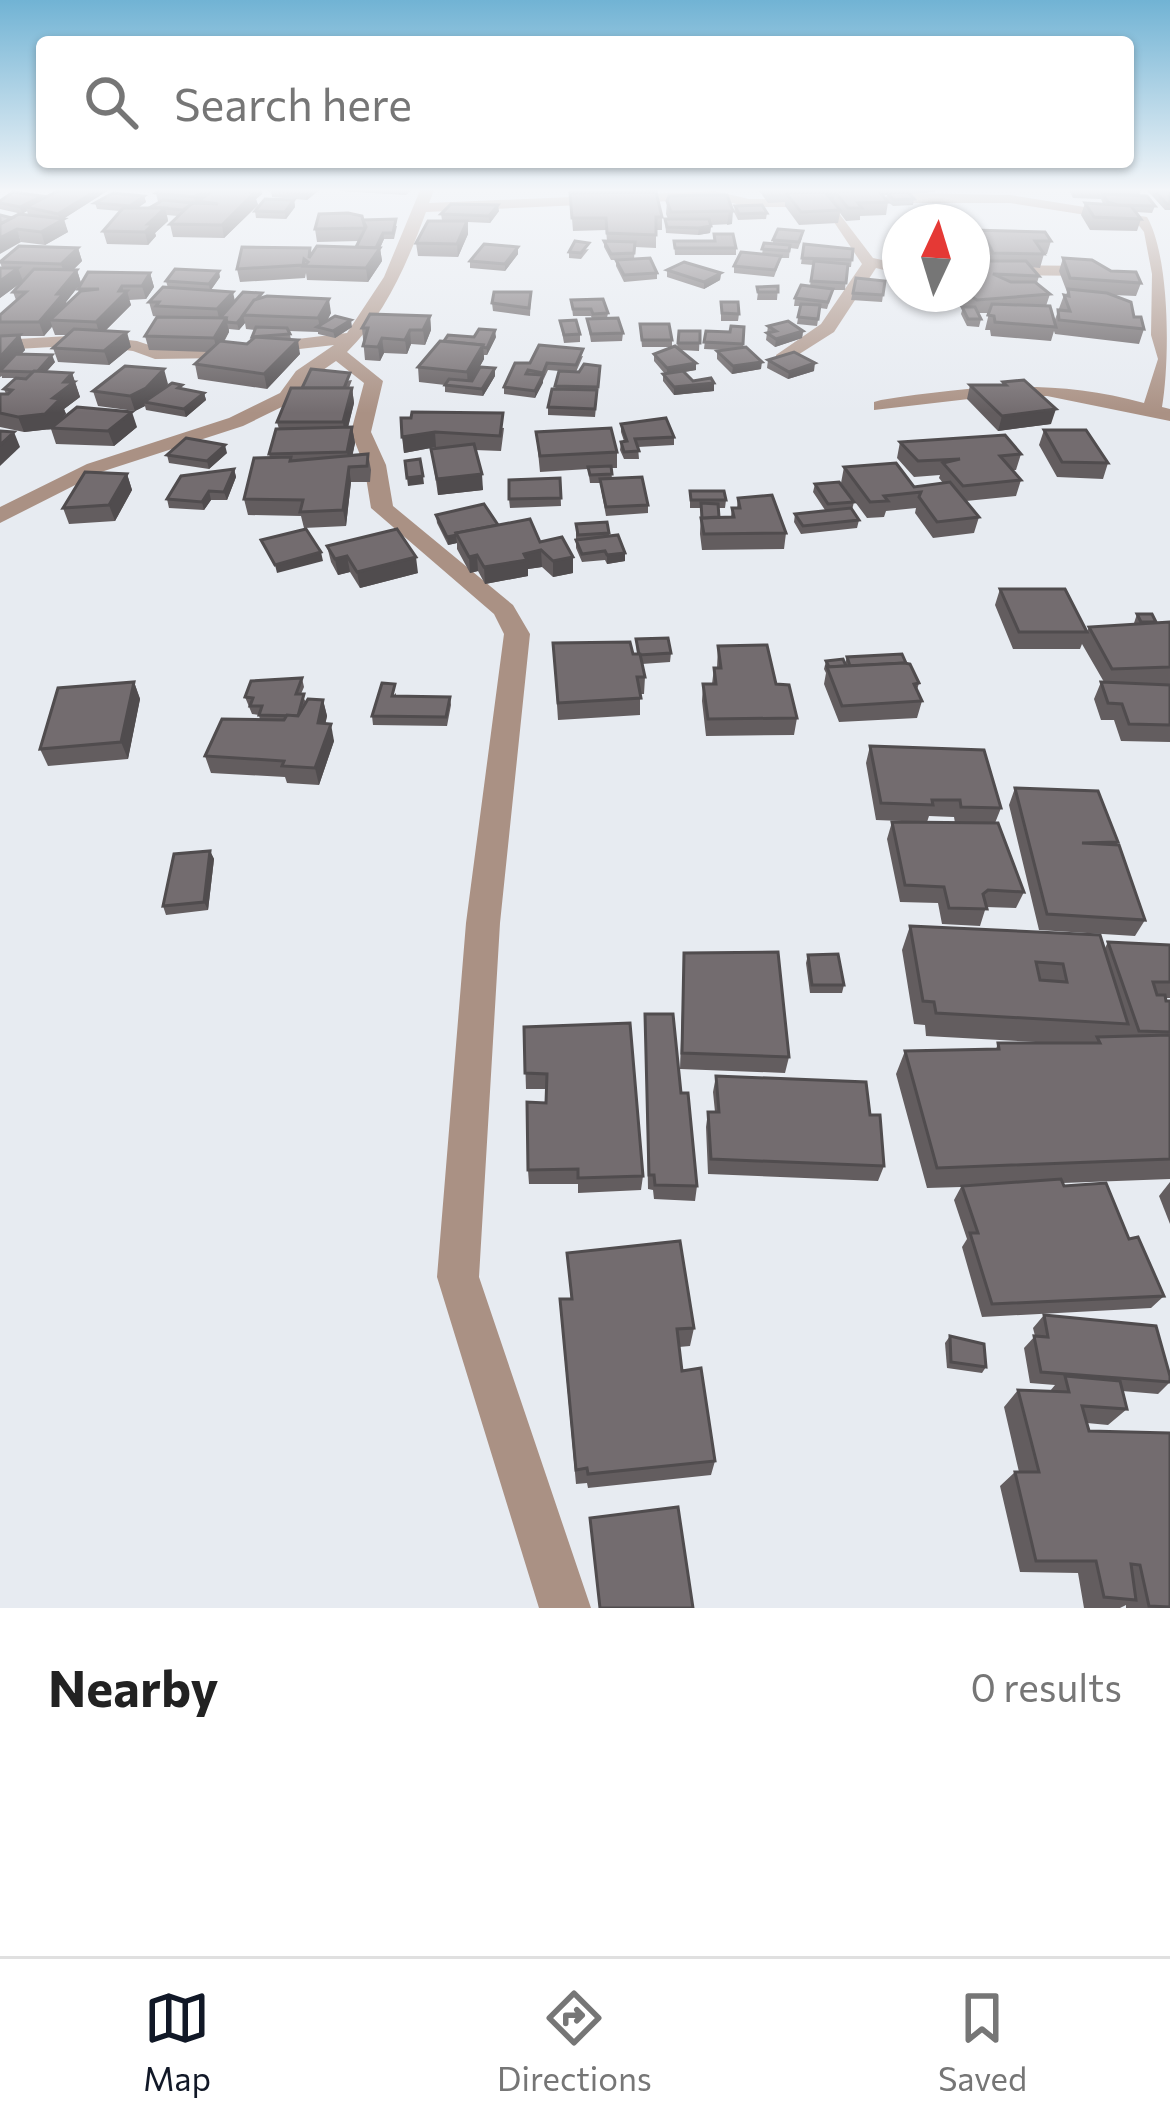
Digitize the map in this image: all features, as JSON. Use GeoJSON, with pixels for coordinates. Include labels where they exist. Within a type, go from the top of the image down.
{"type":"FeatureCollection","features":[{"type":"Feature","properties":{"kind":"street"},"geometry":{"type":"LineString","coordinates":[[0,516],[94,468],[204,435],[287,397],[303,375],[346,345],[386,291],[397,263]]}},
{"type":"Feature","properties":{"kind":"street"},"geometry":{"type":"LineString","coordinates":[[872,263],[882,265]]}},
{"type":"Feature","properties":{"kind":"street"},"geometry":{"type":"LineString","coordinates":[[782,359],[822,334],[872,263]]}},
{"type":"Feature","properties":{"kind":"street"},"geometry":{"type":"LineString","coordinates":[[990,270],[1121,272]]}},
{"type":"Feature","properties":{"kind":"street"},"geometry":{"type":"LineString","coordinates":[[881,406],[1009,386],[1055,388],[1161,413],[1167,359],[1160,335],[1165,274],[1141,273]]}},
{"type":"Feature","properties":{"kind":"street"},"geometry":{"type":"LineString","coordinates":[[0,345],[86,340],[137,346],[155,354],[200,354],[346,345]]}},
{"type":"Feature","properties":{"kind":"street"},"geometry":{"type":"LineString","coordinates":[[346,345],[374,382],[361,433],[375,465],[382,508],[503,610],[517,634],[483,923],[458,1277],[565,1608]]}},
{"type":"Feature","properties":{"kind":"building"},"geometry":{"type":"Polygon","coordinates":[[[238,263],[303,263],[303,265],[237,269],[238,263]]]}},
{"type":"Feature","properties":{"kind":"building"},"geometry":{"type":"Polygon","coordinates":[[[307,263],[369,263],[366,268],[304,266],[307,263]]]}},
{"type":"Feature","properties":{"kind":"building"},"geometry":{"type":"Polygon","coordinates":[[[618,263],[652,263],[657,273],[624,275],[618,263]]]}},
{"type":"Feature","properties":{"kind":"building"},"geometry":{"type":"Polygon","coordinates":[[[687,263],[721,273],[704,282],[667,270],[687,263]]]}},
{"type":"Feature","properties":{"kind":"building"},"geometry":{"type":"Polygon","coordinates":[[[735,263],[778,263],[775,270],[735,263]]]}},
{"type":"Feature","properties":{"kind":"building"},"geometry":{"type":"Polygon","coordinates":[[[814,263],[848,264],[846,283],[811,281],[814,263]]]}},
{"type":"Feature","properties":{"kind":"building"},"geometry":{"type":"Polygon","coordinates":[[[990,263],[1028,263],[1039,276],[993,274],[1011,282],[1035,282],[1050,294],[990,299],[990,263]]]}},
{"type":"Feature","properties":{"kind":"building"},"geometry":{"type":"Polygon","coordinates":[[[1065,263],[1097,263],[1111,271],[1136,272],[1141,283],[1070,278],[1065,263]]]}},
{"type":"Feature","properties":{"kind":"building"},"geometry":{"type":"Polygon","coordinates":[[[0,268],[18,268],[0,281],[0,268]]]}},
{"type":"Feature","properties":{"kind":"building"},"geometry":{"type":"Polygon","coordinates":[[[34,269],[77,270],[39,322],[0,322],[0,315],[26,292],[13,292],[34,269]]]}},
{"type":"Feature","properties":{"kind":"building"},"geometry":{"type":"Polygon","coordinates":[[[175,269],[219,271],[209,284],[166,281],[175,269]]]}},
{"type":"Feature","properties":{"kind":"building"},"geometry":{"type":"Polygon","coordinates":[[[88,272],[150,273],[142,286],[122,286],[119,291],[127,291],[96,322],[50,320],[81,291],[99,289],[78,289],[88,272]]]}},
{"type":"Feature","properties":{"kind":"building"},"geometry":{"type":"Polygon","coordinates":[[[856,278],[882,281],[882,295],[853,293],[856,278]]]}},
{"type":"Feature","properties":{"kind":"building"},"geometry":{"type":"Polygon","coordinates":[[[801,285],[833,289],[828,302],[795,298],[801,285]]]}},
{"type":"Feature","properties":{"kind":"building"},"geometry":{"type":"Polygon","coordinates":[[[778,286],[778,292],[758,292],[757,287],[778,286]]]}},
{"type":"Feature","properties":{"kind":"building"},"geometry":{"type":"Polygon","coordinates":[[[163,287],[233,292],[217,309],[149,302],[163,287]]]}},
{"type":"Feature","properties":{"kind":"building"},"geometry":{"type":"Polygon","coordinates":[[[1068,289],[1107,293],[1131,302],[1134,317],[1141,317],[1144,329],[1059,320],[1058,310],[1070,311],[1064,295],[1069,296],[1068,289]]]}},
{"type":"Feature","properties":{"kind":"building"},"geometry":{"type":"Polygon","coordinates":[[[243,292],[262,293],[237,323],[220,318],[243,292]]]}},
{"type":"Feature","properties":{"kind":"building"},"geometry":{"type":"Polygon","coordinates":[[[494,292],[531,292],[529,308],[492,303],[494,292]]]}},
{"type":"Feature","properties":{"kind":"building"},"geometry":{"type":"Polygon","coordinates":[[[267,296],[329,299],[318,318],[243,315],[254,300],[267,296]]]}},
{"type":"Feature","properties":{"kind":"building"},"geometry":{"type":"Polygon","coordinates":[[[603,299],[608,313],[573,309],[571,300],[603,299]]]}},
{"type":"Feature","properties":{"kind":"building"},"geometry":{"type":"Polygon","coordinates":[[[721,302],[738,302],[739,314],[722,313],[721,302]]]}},
{"type":"Feature","properties":{"kind":"building"},"geometry":{"type":"Polygon","coordinates":[[[801,304],[820,305],[818,319],[798,317],[801,304]]]}},
{"type":"Feature","properties":{"kind":"building"},"geometry":{"type":"Polygon","coordinates":[[[992,304],[1050,306],[1056,327],[995,322],[988,315],[992,304]]]}},
{"type":"Feature","properties":{"kind":"building"},"geometry":{"type":"Polygon","coordinates":[[[964,312],[978,312],[981,319],[968,319],[964,312]]]}},
{"type":"Feature","properties":{"kind":"building"},"geometry":{"type":"Polygon","coordinates":[[[370,314],[430,316],[423,330],[410,330],[405,340],[382,338],[378,347],[363,346],[368,328],[362,328],[370,314]]]}},
{"type":"Feature","properties":{"kind":"building"},"geometry":{"type":"Polygon","coordinates":[[[335,316],[351,320],[333,331],[317,327],[335,316]]]}},
{"type":"Feature","properties":{"kind":"building"},"geometry":{"type":"Polygon","coordinates":[[[157,317],[226,318],[214,338],[145,336],[157,317]]]}},
{"type":"Feature","properties":{"kind":"building"},"geometry":{"type":"Polygon","coordinates":[[[618,318],[623,333],[591,334],[587,319],[618,318]]]}},
{"type":"Feature","properties":{"kind":"building"},"geometry":{"type":"Polygon","coordinates":[[[576,320],[580,334],[564,335],[560,321],[576,320]]]}},
{"type":"Feature","properties":{"kind":"building"},"geometry":{"type":"Polygon","coordinates":[[[788,321],[803,331],[776,339],[767,333],[776,331],[768,326],[788,321]]]}},
{"type":"Feature","properties":{"kind":"building"},"geometry":{"type":"Polygon","coordinates":[[[640,324],[669,324],[672,340],[642,340],[640,324]]]}},
{"type":"Feature","properties":{"kind":"building"},"geometry":{"type":"Polygon","coordinates":[[[731,326],[744,327],[743,344],[704,342],[706,331],[730,332],[731,326]]]}},
{"type":"Feature","properties":{"kind":"building"},"geometry":{"type":"Polygon","coordinates":[[[256,327],[287,328],[290,334],[252,337],[256,327]]]}},
{"type":"Feature","properties":{"kind":"building"},"geometry":{"type":"Polygon","coordinates":[[[74,329],[127,332],[104,351],[53,348],[74,329]]]}},
{"type":"Feature","properties":{"kind":"building"},"geometry":{"type":"Polygon","coordinates":[[[479,329],[495,330],[487,348],[444,341],[448,335],[474,337],[479,329]]]}},
{"type":"Feature","properties":{"kind":"building"},"geometry":{"type":"Polygon","coordinates":[[[679,331],[700,331],[700,343],[678,343],[679,331]]]}},
{"type":"Feature","properties":{"kind":"building"},"geometry":{"type":"Polygon","coordinates":[[[20,335],[0,357],[0,336],[20,335]]]}},
{"type":"Feature","properties":{"kind":"building"},"geometry":{"type":"Polygon","coordinates":[[[255,337],[298,340],[264,374],[195,364],[220,341],[247,344],[255,337]]]}},
{"type":"Feature","properties":{"kind":"building"},"geometry":{"type":"Polygon","coordinates":[[[440,341],[483,345],[467,372],[418,367],[440,341]]]}},
{"type":"Feature","properties":{"kind":"building"},"geometry":{"type":"Polygon","coordinates":[[[539,345],[583,349],[576,365],[547,363],[543,373],[528,370],[526,374],[543,375],[535,391],[504,387],[515,363],[530,363],[539,345]]]}},
{"type":"Feature","properties":{"kind":"building"},"geometry":{"type":"Polygon","coordinates":[[[675,346],[696,363],[667,368],[654,354],[675,346]]]}},
{"type":"Feature","properties":{"kind":"building"},"geometry":{"type":"Polygon","coordinates":[[[746,347],[762,362],[733,366],[717,351],[746,347]]]}},
{"type":"Feature","properties":{"kind":"building"},"geometry":{"type":"Polygon","coordinates":[[[794,352],[815,363],[789,372],[768,360],[794,352]]]}},
{"type":"Feature","properties":{"kind":"building"},"geometry":{"type":"Polygon","coordinates":[[[16,354],[52,355],[37,372],[0,371],[16,354]]]}},
{"type":"Feature","properties":{"kind":"building"},"geometry":{"type":"Polygon","coordinates":[[[584,364],[600,366],[598,387],[555,386],[559,371],[579,372],[584,364]]]}},
{"type":"Feature","properties":{"kind":"building"},"geometry":{"type":"Polygon","coordinates":[[[125,366],[164,369],[146,388],[130,396],[93,391],[125,366]]]}},
{"type":"Feature","properties":{"kind":"building"},"geometry":{"type":"Polygon","coordinates":[[[480,367],[495,368],[482,389],[445,385],[449,379],[472,381],[480,367]]]}},
{"type":"Feature","properties":{"kind":"building"},"geometry":{"type":"Polygon","coordinates":[[[311,369],[350,373],[344,388],[302,388],[311,369]]]}},
{"type":"Feature","properties":{"kind":"building"},"geometry":{"type":"Polygon","coordinates":[[[34,371],[72,373],[64,382],[74,382],[53,398],[60,399],[45,414],[0,413],[0,394],[12,390],[4,389],[34,371]]]}},
{"type":"Feature","properties":{"kind":"building"},"geometry":{"type":"Polygon","coordinates":[[[683,371],[693,381],[711,378],[714,383],[674,387],[663,374],[683,371]]]}},
{"type":"Feature","properties":{"kind":"building"},"geometry":{"type":"Polygon","coordinates":[[[1024,380],[1056,409],[1002,416],[970,385],[1006,385],[1003,382],[1024,380]]]}},
{"type":"Feature","properties":{"kind":"building"},"geometry":{"type":"Polygon","coordinates":[[[172,383],[204,393],[184,409],[144,402],[172,383]]]}},
{"type":"Feature","properties":{"kind":"building"},"geometry":{"type":"Polygon","coordinates":[[[291,388],[352,388],[343,422],[277,422],[291,388]]]}},
{"type":"Feature","properties":{"kind":"building"},"geometry":{"type":"Polygon","coordinates":[[[552,389],[597,390],[595,409],[548,407],[552,389]]]}},
{"type":"Feature","properties":{"kind":"building"},"geometry":{"type":"Polygon","coordinates":[[[77,407],[132,412],[108,431],[51,428],[77,407]]]}},
{"type":"Feature","properties":{"kind":"building"},"geometry":{"type":"Polygon","coordinates":[[[412,412],[503,413],[500,436],[435,432],[402,437],[401,418],[411,418],[412,412]]]}},
{"type":"Feature","properties":{"kind":"building"},"geometry":{"type":"Polygon","coordinates":[[[666,418],[674,437],[635,439],[639,451],[624,452],[621,442],[627,441],[621,424],[666,418]]]}},
{"type":"Feature","properties":{"kind":"building"},"geometry":{"type":"Polygon","coordinates":[[[352,427],[347,452],[269,454],[276,429],[352,427]]]}},
{"type":"Feature","properties":{"kind":"building"},"geometry":{"type":"Polygon","coordinates":[[[611,428],[617,452],[540,456],[536,432],[611,428]]]}},
{"type":"Feature","properties":{"kind":"building"},"geometry":{"type":"Polygon","coordinates":[[[1044,430],[1086,430],[1108,463],[1062,462],[1044,430]]]}},
{"type":"Feature","properties":{"kind":"building"},"geometry":{"type":"Polygon","coordinates":[[[0,431],[14,432],[0,445],[0,431]]]}},
{"type":"Feature","properties":{"kind":"building"},"geometry":{"type":"Polygon","coordinates":[[[1005,435],[1021,454],[1000,456],[1021,480],[963,486],[943,463],[960,459],[918,461],[900,442],[1005,435]]]}},
{"type":"Feature","properties":{"kind":"building"},"geometry":{"type":"Polygon","coordinates":[[[186,438],[225,445],[207,461],[167,455],[186,438]]]}},
{"type":"Feature","properties":{"kind":"building"},"geometry":{"type":"Polygon","coordinates":[[[474,444],[482,474],[437,479],[431,449],[474,444]]]}},
{"type":"Feature","properties":{"kind":"building"},"geometry":{"type":"Polygon","coordinates":[[[368,454],[367,466],[349,467],[343,510],[300,512],[303,500],[244,499],[254,458],[291,457],[290,461],[368,454]]]}},
{"type":"Feature","properties":{"kind":"building"},"geometry":{"type":"Polygon","coordinates":[[[420,459],[423,476],[407,478],[405,461],[420,459]]]}},
{"type":"Feature","properties":{"kind":"building"},"geometry":{"type":"Polygon","coordinates":[[[896,463],[914,487],[950,482],[979,517],[937,522],[919,497],[921,492],[870,502],[844,467],[896,463]]]}},
{"type":"Feature","properties":{"kind":"building"},"geometry":{"type":"Polygon","coordinates":[[[611,466],[612,474],[590,475],[588,467],[611,466]]]}},
{"type":"Feature","properties":{"kind":"building"},"geometry":{"type":"Polygon","coordinates":[[[234,469],[224,492],[209,491],[202,502],[167,499],[181,476],[234,469]]]}},
{"type":"Feature","properties":{"kind":"building"},"geometry":{"type":"Polygon","coordinates":[[[85,472],[127,474],[109,505],[63,508],[85,472]]]}},
{"type":"Feature","properties":{"kind":"building"},"geometry":{"type":"Polygon","coordinates":[[[642,477],[648,505],[606,507],[600,479],[642,477]]]}},
{"type":"Feature","properties":{"kind":"building"},"geometry":{"type":"Polygon","coordinates":[[[560,478],[561,498],[509,499],[509,480],[560,478]]]}},
{"type":"Feature","properties":{"kind":"building"},"geometry":{"type":"Polygon","coordinates":[[[839,482],[854,502],[828,504],[815,484],[839,482]]]}},
{"type":"Feature","properties":{"kind":"building"},"geometry":{"type":"Polygon","coordinates":[[[690,491],[724,491],[726,500],[691,500],[690,491]]]}},
{"type":"Feature","properties":{"kind":"building"},"geometry":{"type":"Polygon","coordinates":[[[772,495],[786,533],[704,534],[701,518],[734,517],[732,508],[740,508],[738,498],[772,495]]]}},
{"type":"Feature","properties":{"kind":"building"},"geometry":{"type":"Polygon","coordinates":[[[701,503],[718,504],[719,517],[702,518],[701,503]]]}},
{"type":"Feature","properties":{"kind":"building"},"geometry":{"type":"Polygon","coordinates":[[[484,504],[498,525],[447,537],[436,515],[484,504]]]}},
{"type":"Feature","properties":{"kind":"building"},"geometry":{"type":"Polygon","coordinates":[[[851,508],[859,520],[803,526],[795,514],[851,508]]]}},
{"type":"Feature","properties":{"kind":"building"},"geometry":{"type":"Polygon","coordinates":[[[530,519],[540,542],[562,537],[573,557],[553,561],[541,550],[524,554],[527,560],[484,567],[477,555],[469,557],[456,533],[530,519]]]}},
{"type":"Feature","properties":{"kind":"building"},"geometry":{"type":"Polygon","coordinates":[[[607,522],[609,533],[578,535],[576,524],[607,522]]]}},
{"type":"Feature","properties":{"kind":"building"},"geometry":{"type":"Polygon","coordinates":[[[306,529],[321,552],[275,565],[261,540],[306,529]]]}},
{"type":"Feature","properties":{"kind":"building"},"geometry":{"type":"Polygon","coordinates":[[[397,529],[416,557],[357,572],[347,556],[335,559],[327,546],[397,529]]]}},
{"type":"Feature","properties":{"kind":"building"},"geometry":{"type":"Polygon","coordinates":[[[618,535],[625,553],[582,554],[576,540],[618,535]]]}},
{"type":"Feature","properties":{"kind":"building"},"geometry":{"type":"Polygon","coordinates":[[[1000,589],[1065,589],[1087,632],[1019,632],[1000,589]]]}},
{"type":"Feature","properties":{"kind":"building"},"geometry":{"type":"Polygon","coordinates":[[[1137,614],[1152,614],[1156,622],[1141,622],[1137,614]]]}},
{"type":"Feature","properties":{"kind":"building"},"geometry":{"type":"Polygon","coordinates":[[[1170,622],[1170,667],[1112,669],[1089,627],[1170,622]]]}},
{"type":"Feature","properties":{"kind":"building"},"geometry":{"type":"Polygon","coordinates":[[[668,638],[671,653],[639,655],[636,639],[668,638]]]}},
{"type":"Feature","properties":{"kind":"building"},"geometry":{"type":"Polygon","coordinates":[[[630,642],[633,654],[640,654],[645,677],[637,677],[641,698],[558,703],[553,643],[630,642]]]}},
{"type":"Feature","properties":{"kind":"building"},"geometry":{"type":"Polygon","coordinates":[[[767,645],[776,684],[789,685],[797,718],[708,719],[703,684],[716,684],[714,668],[721,668],[718,646],[767,645]]]}},
{"type":"Feature","properties":{"kind":"building"},"geometry":{"type":"Polygon","coordinates":[[[902,654],[906,663],[850,666],[847,657],[902,654]]]}},
{"type":"Feature","properties":{"kind":"building"},"geometry":{"type":"Polygon","coordinates":[[[843,659],[846,666],[829,667],[826,661],[843,659]]]}},
{"type":"Feature","properties":{"kind":"building"},"geometry":{"type":"Polygon","coordinates":[[[910,664],[919,683],[914,684],[922,701],[842,706],[827,667],[910,664]]]}},
{"type":"Feature","properties":{"kind":"building"},"geometry":{"type":"Polygon","coordinates":[[[302,678],[296,694],[304,694],[298,716],[259,715],[262,706],[250,706],[253,698],[245,697],[251,681],[302,678]]]}},
{"type":"Feature","properties":{"kind":"building"},"geometry":{"type":"Polygon","coordinates":[[[134,682],[121,742],[40,749],[58,688],[134,682]]]}},
{"type":"Feature","properties":{"kind":"building"},"geometry":{"type":"Polygon","coordinates":[[[1101,682],[1170,685],[1170,725],[1129,724],[1122,704],[1108,703],[1101,682]]]}},
{"type":"Feature","properties":{"kind":"building"},"geometry":{"type":"Polygon","coordinates":[[[382,683],[395,684],[392,696],[450,697],[446,717],[372,716],[382,683]]]}},
{"type":"Feature","properties":{"kind":"building"},"geometry":{"type":"Polygon","coordinates":[[[308,699],[323,700],[318,723],[331,724],[315,768],[205,756],[222,719],[284,720],[287,715],[298,716],[308,699]]]}},
{"type":"Feature","properties":{"kind":"building"},"geometry":{"type":"Polygon","coordinates":[[[870,746],[984,750],[1001,808],[961,807],[960,800],[932,800],[933,805],[881,803],[870,746]]]}},
{"type":"Feature","properties":{"kind":"building"},"geometry":{"type":"Polygon","coordinates":[[[1015,788],[1098,791],[1118,842],[1082,843],[1119,845],[1145,920],[1047,914],[1015,788]]]}},
{"type":"Feature","properties":{"kind":"building"},"geometry":{"type":"Polygon","coordinates":[[[892,822],[998,823],[1024,892],[988,890],[983,894],[987,909],[949,908],[944,887],[905,885],[892,822]]]}},
{"type":"Feature","properties":{"kind":"building"},"geometry":{"type":"Polygon","coordinates":[[[210,851],[204,902],[163,906],[174,854],[210,851]]]}},
{"type":"Feature","properties":{"kind":"building"},"geometry":{"type":"Polygon","coordinates":[[[910,926],[1100,935],[1128,1024],[936,1013],[934,1002],[923,1001],[910,926]],[[1036,962],[1040,980],[1067,982],[1063,964],[1036,962]]]}},
{"type":"Feature","properties":{"kind":"building"},"geometry":{"type":"Polygon","coordinates":[[[1108,942],[1170,945],[1170,982],[1153,982],[1157,995],[1170,1001],[1170,1032],[1139,1031],[1108,942]]]}},
{"type":"Feature","properties":{"kind":"building"},"geometry":{"type":"Polygon","coordinates":[[[778,952],[789,1057],[682,1053],[684,953],[778,952]]]}},
{"type":"Feature","properties":{"kind":"building"},"geometry":{"type":"Polygon","coordinates":[[[838,954],[844,985],[812,985],[808,955],[838,954]]]}},
{"type":"Feature","properties":{"kind":"building"},"geometry":{"type":"Polygon","coordinates":[[[645,1014],[673,1014],[681,1093],[688,1093],[697,1186],[655,1185],[654,1175],[649,1175],[645,1014]]]}},
{"type":"Feature","properties":{"kind":"building"},"geometry":{"type":"Polygon","coordinates":[[[630,1023],[643,1176],[578,1178],[578,1169],[528,1170],[527,1102],[546,1103],[547,1074],[525,1073],[524,1027],[630,1023]]]}},
{"type":"Feature","properties":{"kind":"building"},"geometry":{"type":"Polygon","coordinates":[[[1170,1035],[1170,1159],[937,1168],[905,1051],[999,1049],[998,1043],[1100,1043],[1097,1037],[1170,1035]]]}},
{"type":"Feature","properties":{"kind":"building"},"geometry":{"type":"Polygon","coordinates":[[[716,1076],[866,1082],[870,1115],[880,1115],[884,1166],[711,1159],[708,1112],[719,1112],[716,1076]]]}},
{"type":"Feature","properties":{"kind":"building"},"geometry":{"type":"Polygon","coordinates":[[[1061,1179],[1064,1186],[1106,1183],[1129,1239],[1138,1237],[1164,1296],[992,1304],[970,1233],[978,1233],[962,1186],[1061,1179]]]}},
{"type":"Feature","properties":{"kind":"building"},"geometry":{"type":"Polygon","coordinates":[[[680,1241],[694,1328],[677,1329],[682,1371],[701,1368],[715,1461],[588,1474],[587,1468],[576,1470],[560,1299],[572,1299],[567,1253],[680,1241]]]}},
{"type":"Feature","properties":{"kind":"building"},"geometry":{"type":"Polygon","coordinates":[[[1044,1315],[1156,1326],[1170,1382],[1041,1372],[1034,1336],[1048,1337],[1044,1315]]]}},
{"type":"Feature","properties":{"kind":"building"},"geometry":{"type":"Polygon","coordinates":[[[950,1336],[984,1344],[986,1367],[951,1362],[950,1336]]]}},
{"type":"Feature","properties":{"kind":"building"},"geometry":{"type":"Polygon","coordinates":[[[1065,1376],[1120,1381],[1127,1409],[1082,1406],[1089,1431],[1170,1433],[1170,1607],[1149,1606],[1140,1565],[1131,1564],[1136,1600],[1104,1597],[1096,1561],[1036,1561],[1015,1472],[1039,1472],[1018,1390],[1069,1392],[1065,1376]]]}},
{"type":"Feature","properties":{"kind":"building"},"geometry":{"type":"Polygon","coordinates":[[[678,1507],[693,1608],[600,1608],[590,1518],[678,1507]]]}}]}
